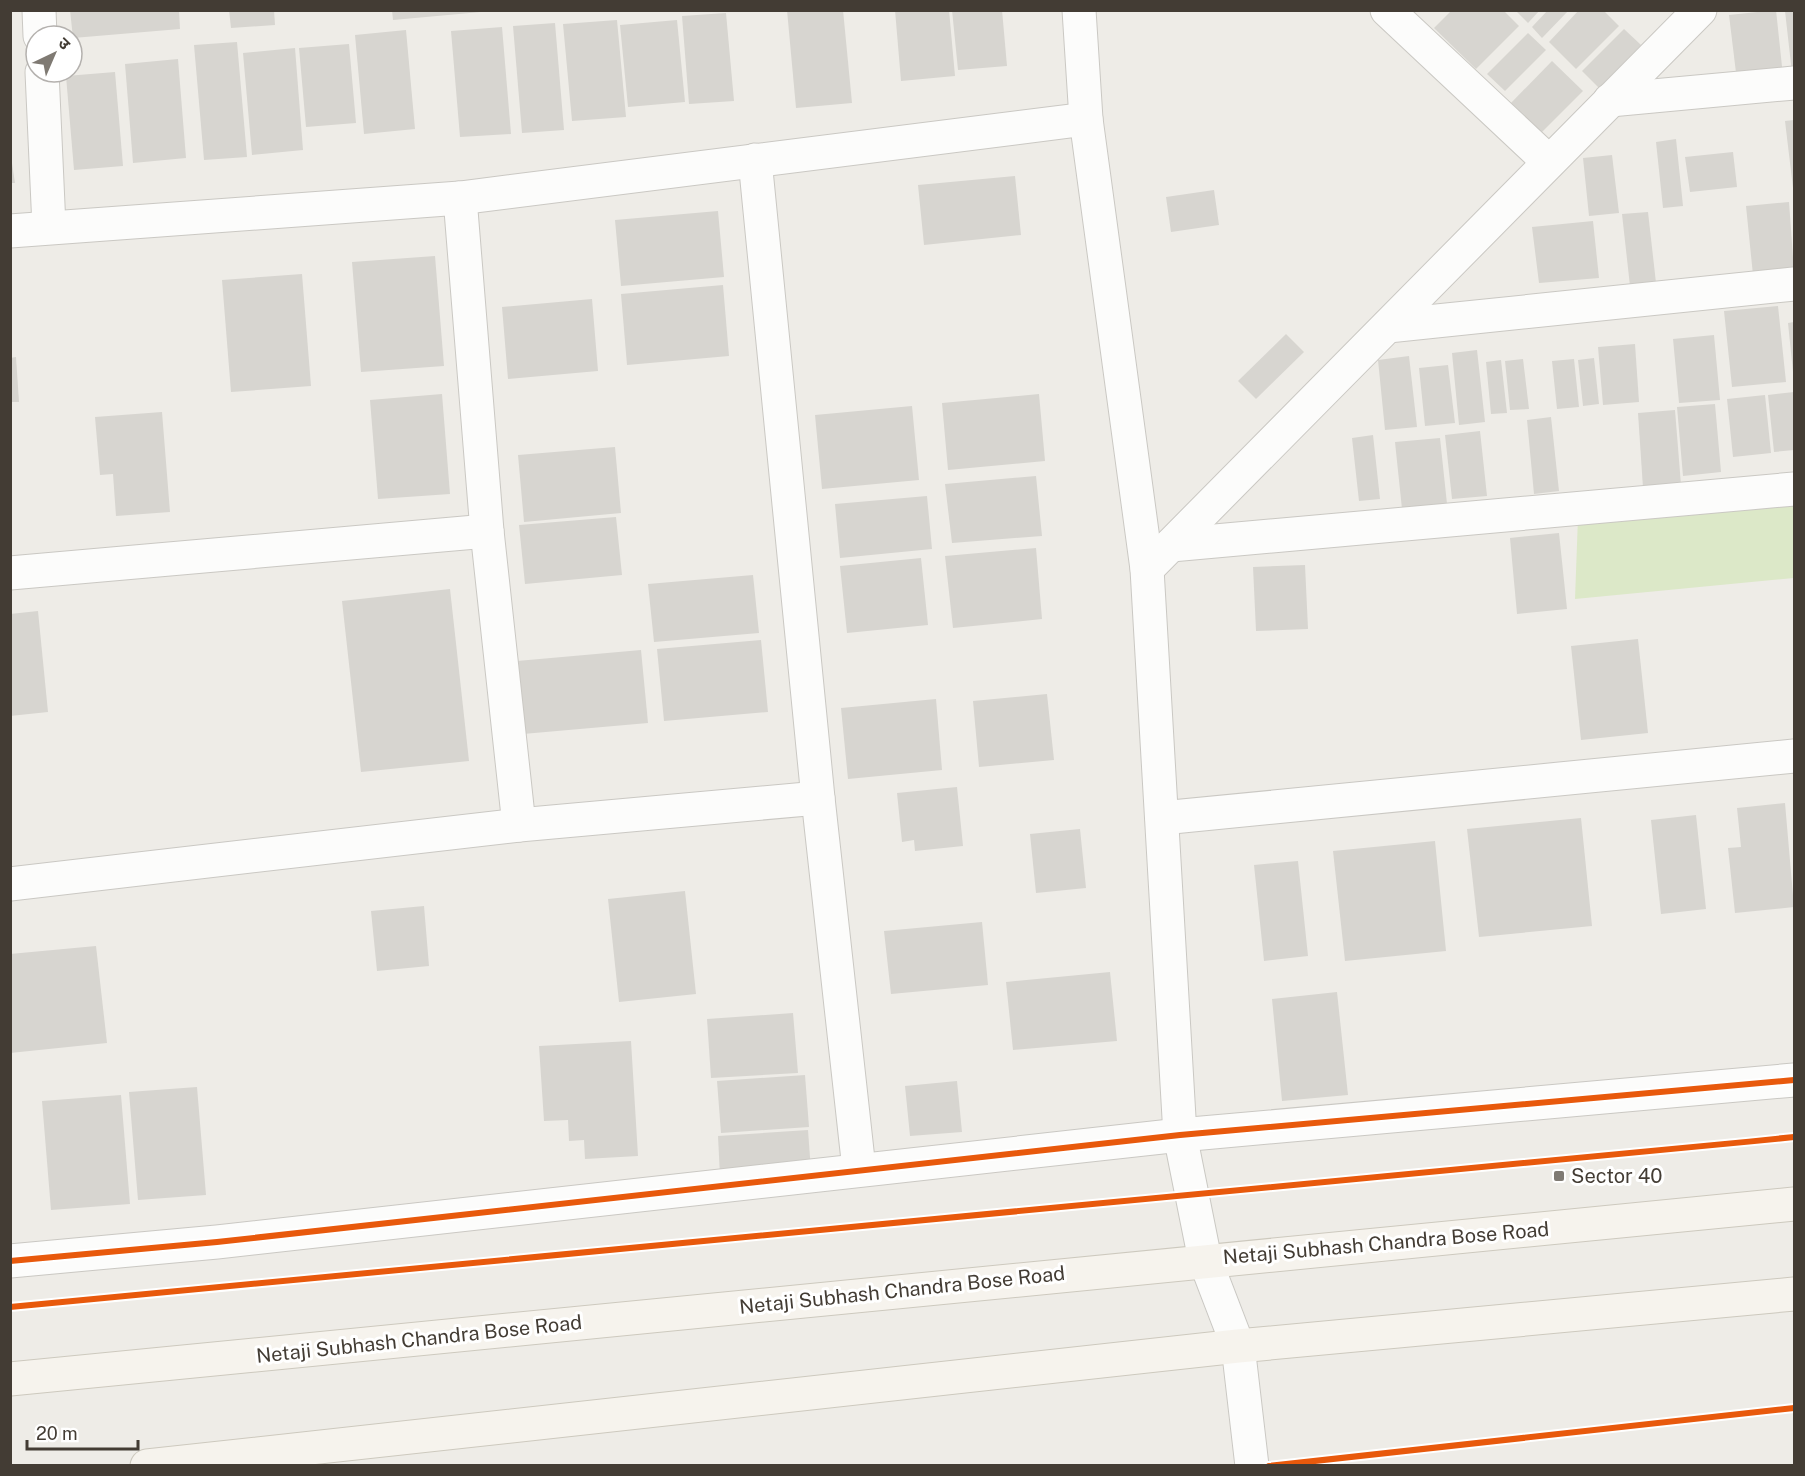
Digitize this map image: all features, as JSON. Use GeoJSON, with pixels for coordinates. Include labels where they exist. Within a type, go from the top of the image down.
{"type":"FeatureCollection","features":[{"type":"Feature","properties":{"kind":"main road","name":"Netaji Subhash Chandra Bose Road"},"geometry":{"type":"LineString","coordinates":[[10,1379],[1794,1204]]}},
{"type":"Feature","properties":{"kind":"main road"},"geometry":{"type":"LineString","coordinates":[[147,1466],[1238,1346],[1794,1294]]}},
{"type":"Feature","properties":{"kind":"street"},"geometry":{"type":"LineString","coordinates":[[1079,10],[1086,119],[1147,569],[1180,1135],[1205,1260],[1238,1346],[1252,1466]]}},
{"type":"Feature","properties":{"kind":"street"},"geometry":{"type":"LineString","coordinates":[[1387,10],[1549,162]]}},
{"type":"Feature","properties":{"kind":"street"},"geometry":{"type":"LineString","coordinates":[[1147,569],[1610,100],[1681,17]]}},
{"type":"Feature","properties":{"kind":"street"},"geometry":{"type":"LineString","coordinates":[[1610,100],[1794,82]]}},
{"type":"Feature","properties":{"kind":"street"},"geometry":{"type":"LineString","coordinates":[[43,84],[49,227]]}},
{"type":"Feature","properties":{"kind":"street"},"geometry":{"type":"LineString","coordinates":[[10,231],[460,198],[1086,119]]}},
{"type":"Feature","properties":{"kind":"street"},"geometry":{"type":"LineString","coordinates":[[755,160],[818,798],[859,1169]]}},
{"type":"Feature","properties":{"kind":"street"},"geometry":{"type":"LineString","coordinates":[[460,198],[487,531],[519,825]]}},
{"type":"Feature","properties":{"kind":"street"},"geometry":{"type":"LineString","coordinates":[[1388,326],[1794,284]]}},
{"type":"Feature","properties":{"kind":"street"},"geometry":{"type":"LineString","coordinates":[[1171,545],[1794,489]]}},
{"type":"Feature","properties":{"kind":"street"},"geometry":{"type":"LineString","coordinates":[[10,573],[487,531]]}},
{"type":"Feature","properties":{"kind":"street"},"geometry":{"type":"LineString","coordinates":[[1162,818],[1794,756]]}},
{"type":"Feature","properties":{"kind":"street"},"geometry":{"type":"LineString","coordinates":[[10,884],[519,825],[818,798]]}},
{"type":"Feature","properties":{"kind":"street"},"geometry":{"type":"LineString","coordinates":[[10,1261],[217,1242],[1180,1135],[1794,1080]]}},
{"type":"Feature","properties":{"kind":"green space"},"geometry":{"type":"Polygon","coordinates":[[[1794,499],[1794,578],[1575,599],[1578,517],[1794,499]]]}},
{"type":"Feature","properties":{"kind":"building"},"geometry":{"type":"Polygon","coordinates":[[[70,10],[179,10],[180,29],[84,37],[84,24],[72,24],[70,10]]]}},
{"type":"Feature","properties":{"kind":"building"},"geometry":{"type":"Polygon","coordinates":[[[229,10],[274,10],[275,25],[231,28],[229,10]]]}},
{"type":"Feature","properties":{"kind":"building"},"geometry":{"type":"Polygon","coordinates":[[[392,10],[481,10],[481,12],[393,20],[392,10]]]}},
{"type":"Feature","properties":{"kind":"building"},"geometry":{"type":"Polygon","coordinates":[[[787,10],[843,10],[852,103],[796,108],[787,10]]]}},
{"type":"Feature","properties":{"kind":"building"},"geometry":{"type":"Polygon","coordinates":[[[895,10],[949,10],[955,76],[901,81],[895,10]]]}},
{"type":"Feature","properties":{"kind":"building"},"geometry":{"type":"Polygon","coordinates":[[[952,10],[1002,10],[1007,66],[958,70],[952,10]]]}},
{"type":"Feature","properties":{"kind":"building"},"geometry":{"type":"Polygon","coordinates":[[[1452,10],[1503,10],[1519,26],[1476,69],[1434,28],[1452,10]]]}},
{"type":"Feature","properties":{"kind":"building"},"geometry":{"type":"Polygon","coordinates":[[[1515,10],[1540,10],[1528,23],[1515,10]]]}},
{"type":"Feature","properties":{"kind":"building"},"geometry":{"type":"Polygon","coordinates":[[[1548,10],[1569,10],[1542,38],[1532,27],[1548,10]]]}},
{"type":"Feature","properties":{"kind":"building"},"geometry":{"type":"Polygon","coordinates":[[[1579,10],[1603,10],[1619,26],[1576,69],[1549,42],[1579,10]]]}},
{"type":"Feature","properties":{"kind":"building"},"geometry":{"type":"Polygon","coordinates":[[[1776,10],[1783,76],[1737,81],[1729,15],[1776,10]]]}},
{"type":"Feature","properties":{"kind":"building"},"geometry":{"type":"Polygon","coordinates":[[[1794,10],[1794,73],[1792,73],[1785,11],[1794,10]]]}},
{"type":"Feature","properties":{"kind":"building"},"geometry":{"type":"Polygon","coordinates":[[[726,13],[734,101],[689,104],[682,16],[726,13]]]}},
{"type":"Feature","properties":{"kind":"building"},"geometry":{"type":"Polygon","coordinates":[[[617,20],[626,117],[572,121],[563,24],[617,20]]]}},
{"type":"Feature","properties":{"kind":"building"},"geometry":{"type":"Polygon","coordinates":[[[677,20],[685,102],[628,107],[620,25],[677,20]]]}},
{"type":"Feature","properties":{"kind":"building"},"geometry":{"type":"Polygon","coordinates":[[[555,23],[564,130],[522,133],[513,26],[555,23]]]}},
{"type":"Feature","properties":{"kind":"building"},"geometry":{"type":"Polygon","coordinates":[[[502,27],[511,134],[460,137],[451,31],[502,27]]]}},
{"type":"Feature","properties":{"kind":"building"},"geometry":{"type":"Polygon","coordinates":[[[1624,29],[1641,45],[1599,88],[1582,71],[1624,29]]]}},
{"type":"Feature","properties":{"kind":"building"},"geometry":{"type":"Polygon","coordinates":[[[406,30],[415,129],[364,134],[355,35],[406,30]]]}},
{"type":"Feature","properties":{"kind":"building"},"geometry":{"type":"Polygon","coordinates":[[[1528,33],[1546,50],[1505,91],[1487,74],[1528,33]]]}},
{"type":"Feature","properties":{"kind":"building"},"geometry":{"type":"Polygon","coordinates":[[[237,42],[247,157],[204,160],[194,45],[237,42]]]}},
{"type":"Feature","properties":{"kind":"building"},"geometry":{"type":"Polygon","coordinates":[[[349,44],[356,123],[306,127],[299,48],[349,44]]]}},
{"type":"Feature","properties":{"kind":"building"},"geometry":{"type":"Polygon","coordinates":[[[295,48],[303,150],[252,155],[243,53],[295,48]]]}},
{"type":"Feature","properties":{"kind":"building"},"geometry":{"type":"Polygon","coordinates":[[[178,59],[186,158],[133,163],[125,64],[178,59]]]}},
{"type":"Feature","properties":{"kind":"building"},"geometry":{"type":"Polygon","coordinates":[[[1552,61],[1583,91],[1539,135],[1509,105],[1552,61]]]}},
{"type":"Feature","properties":{"kind":"building"},"geometry":{"type":"Polygon","coordinates":[[[115,72],[123,166],[74,170],[67,84],[84,84],[84,75],[115,72]]]}},
{"type":"Feature","properties":{"kind":"building"},"geometry":{"type":"Polygon","coordinates":[[[1794,120],[1794,187],[1793,188],[1785,121],[1794,120]]]}},
{"type":"Feature","properties":{"kind":"building"},"geometry":{"type":"Polygon","coordinates":[[[1676,139],[1683,206],[1663,208],[1656,142],[1676,139]]]}},
{"type":"Feature","properties":{"kind":"building"},"geometry":{"type":"Polygon","coordinates":[[[10,150],[15,183],[10,183],[10,150]]]}},
{"type":"Feature","properties":{"kind":"building"},"geometry":{"type":"Polygon","coordinates":[[[1733,152],[1737,187],[1690,192],[1685,157],[1733,152]]]}},
{"type":"Feature","properties":{"kind":"building"},"geometry":{"type":"Polygon","coordinates":[[[1612,155],[1619,213],[1589,216],[1583,158],[1612,155]]]}},
{"type":"Feature","properties":{"kind":"building"},"geometry":{"type":"Polygon","coordinates":[[[1015,176],[1021,235],[924,245],[918,185],[1015,176]]]}},
{"type":"Feature","properties":{"kind":"building"},"geometry":{"type":"Polygon","coordinates":[[[1214,190],[1219,225],[1171,232],[1166,197],[1214,190]]]}},
{"type":"Feature","properties":{"kind":"building"},"geometry":{"type":"Polygon","coordinates":[[[1789,202],[1794,271],[1753,275],[1746,206],[1789,202]]]}},
{"type":"Feature","properties":{"kind":"building"},"geometry":{"type":"Polygon","coordinates":[[[718,211],[724,277],[621,286],[615,220],[718,211]]]}},
{"type":"Feature","properties":{"kind":"building"},"geometry":{"type":"Polygon","coordinates":[[[1648,212],[1656,283],[1630,286],[1622,214],[1648,212]]]}},
{"type":"Feature","properties":{"kind":"building"},"geometry":{"type":"Polygon","coordinates":[[[1593,221],[1599,278],[1539,283],[1532,227],[1593,221]]]}},
{"type":"Feature","properties":{"kind":"building"},"geometry":{"type":"Polygon","coordinates":[[[435,256],[444,366],[361,372],[352,262],[435,256]]]}},
{"type":"Feature","properties":{"kind":"building"},"geometry":{"type":"Polygon","coordinates":[[[302,274],[311,386],[231,392],[222,280],[302,274]]]}},
{"type":"Feature","properties":{"kind":"building"},"geometry":{"type":"Polygon","coordinates":[[[723,285],[729,356],[627,365],[621,294],[723,285]]]}},
{"type":"Feature","properties":{"kind":"building"},"geometry":{"type":"Polygon","coordinates":[[[592,299],[598,371],[508,379],[502,307],[592,299]]]}},
{"type":"Feature","properties":{"kind":"building"},"geometry":{"type":"Polygon","coordinates":[[[1778,306],[1786,382],[1732,387],[1724,311],[1778,306]]]}},
{"type":"Feature","properties":{"kind":"building"},"geometry":{"type":"Polygon","coordinates":[[[1794,322],[1794,372],[1793,372],[1788,323],[1794,322]]]}},
{"type":"Feature","properties":{"kind":"building"},"geometry":{"type":"Polygon","coordinates":[[[1286,334],[1304,352],[1256,399],[1238,381],[1286,334]]]}},
{"type":"Feature","properties":{"kind":"building"},"geometry":{"type":"Polygon","coordinates":[[[1714,335],[1720,400],[1679,403],[1673,339],[1714,335]]]}},
{"type":"Feature","properties":{"kind":"building"},"geometry":{"type":"Polygon","coordinates":[[[1635,344],[1639,402],[1603,405],[1598,347],[1635,344]]]}},
{"type":"Feature","properties":{"kind":"building"},"geometry":{"type":"Polygon","coordinates":[[[1477,350],[1485,422],[1459,425],[1452,353],[1477,350]]]}},
{"type":"Feature","properties":{"kind":"building"},"geometry":{"type":"Polygon","coordinates":[[[1409,356],[1417,427],[1385,430],[1378,360],[1409,356]]]}},
{"type":"Feature","properties":{"kind":"building"},"geometry":{"type":"Polygon","coordinates":[[[16,357],[19,402],[10,402],[10,358],[16,357]]]}},
{"type":"Feature","properties":{"kind":"building"},"geometry":{"type":"Polygon","coordinates":[[[1594,358],[1599,404],[1583,406],[1578,360],[1594,358]]]}},
{"type":"Feature","properties":{"kind":"building"},"geometry":{"type":"Polygon","coordinates":[[[1523,359],[1529,409],[1510,410],[1505,361],[1523,359]]]}},
{"type":"Feature","properties":{"kind":"building"},"geometry":{"type":"Polygon","coordinates":[[[1574,359],[1579,407],[1557,409],[1552,361],[1574,359]]]}},
{"type":"Feature","properties":{"kind":"building"},"geometry":{"type":"Polygon","coordinates":[[[1501,360],[1507,413],[1491,414],[1486,362],[1501,360]]]}},
{"type":"Feature","properties":{"kind":"building"},"geometry":{"type":"Polygon","coordinates":[[[1448,365],[1455,423],[1425,426],[1419,368],[1448,365]]]}},
{"type":"Feature","properties":{"kind":"building"},"geometry":{"type":"Polygon","coordinates":[[[1794,392],[1794,450],[1774,452],[1768,395],[1794,392]]]}},
{"type":"Feature","properties":{"kind":"building"},"geometry":{"type":"Polygon","coordinates":[[[442,394],[450,494],[378,499],[370,400],[442,394]]]}},
{"type":"Feature","properties":{"kind":"building"},"geometry":{"type":"Polygon","coordinates":[[[1039,394],[1045,461],[948,470],[942,403],[1039,394]]]}},
{"type":"Feature","properties":{"kind":"building"},"geometry":{"type":"Polygon","coordinates":[[[1765,395],[1771,453],[1733,457],[1727,399],[1765,395]]]}},
{"type":"Feature","properties":{"kind":"building"},"geometry":{"type":"Polygon","coordinates":[[[1715,404],[1721,472],[1683,476],[1677,407],[1715,404]]]}},
{"type":"Feature","properties":{"kind":"building"},"geometry":{"type":"Polygon","coordinates":[[[912,406],[919,480],[822,489],[815,415],[912,406]]]}},
{"type":"Feature","properties":{"kind":"building"},"geometry":{"type":"Polygon","coordinates":[[[1675,410],[1681,485],[1643,488],[1638,413],[1675,410]]]}},
{"type":"Feature","properties":{"kind":"building"},"geometry":{"type":"Polygon","coordinates":[[[162,412],[170,512],[116,516],[113,474],[100,475],[95,417],[162,412]]]}},
{"type":"Feature","properties":{"kind":"building"},"geometry":{"type":"Polygon","coordinates":[[[1551,417],[1559,491],[1534,494],[1527,420],[1551,417]]]}},
{"type":"Feature","properties":{"kind":"building"},"geometry":{"type":"Polygon","coordinates":[[[1480,431],[1487,496],[1452,499],[1445,435],[1480,431]]]}},
{"type":"Feature","properties":{"kind":"building"},"geometry":{"type":"Polygon","coordinates":[[[1373,435],[1380,499],[1359,501],[1352,438],[1373,435]]]}},
{"type":"Feature","properties":{"kind":"building"},"geometry":{"type":"Polygon","coordinates":[[[1440,438],[1447,504],[1402,509],[1395,442],[1440,438]]]}},
{"type":"Feature","properties":{"kind":"building"},"geometry":{"type":"Polygon","coordinates":[[[615,447],[621,513],[524,522],[518,455],[615,447]]]}},
{"type":"Feature","properties":{"kind":"building"},"geometry":{"type":"Polygon","coordinates":[[[1036,476],[1042,536],[952,543],[945,484],[1036,476]]]}},
{"type":"Feature","properties":{"kind":"building"},"geometry":{"type":"Polygon","coordinates":[[[927,496],[932,549],[840,558],[835,504],[927,496]]]}},
{"type":"Feature","properties":{"kind":"building"},"geometry":{"type":"Polygon","coordinates":[[[616,517],[622,575],[525,584],[519,525],[616,517]]]}},
{"type":"Feature","properties":{"kind":"building"},"geometry":{"type":"Polygon","coordinates":[[[1559,533],[1567,609],[1517,614],[1510,538],[1559,533]]]}},
{"type":"Feature","properties":{"kind":"building"},"geometry":{"type":"Polygon","coordinates":[[[1036,548],[1042,619],[953,628],[945,556],[1036,548]]]}},
{"type":"Feature","properties":{"kind":"building"},"geometry":{"type":"Polygon","coordinates":[[[921,558],[928,625],[847,633],[840,566],[921,558]]]}},
{"type":"Feature","properties":{"kind":"building"},"geometry":{"type":"Polygon","coordinates":[[[1305,565],[1308,629],[1256,631],[1253,567],[1305,565]]]}},
{"type":"Feature","properties":{"kind":"building"},"geometry":{"type":"Polygon","coordinates":[[[753,575],[759,633],[654,642],[648,584],[753,575]]]}},
{"type":"Feature","properties":{"kind":"building"},"geometry":{"type":"Polygon","coordinates":[[[450,589],[469,761],[361,772],[342,601],[450,589]]]}},
{"type":"Feature","properties":{"kind":"building"},"geometry":{"type":"Polygon","coordinates":[[[38,611],[48,712],[10,716],[10,614],[38,611]]]}},
{"type":"Feature","properties":{"kind":"building"},"geometry":{"type":"Polygon","coordinates":[[[1638,639],[1648,733],[1581,740],[1571,646],[1638,639]]]}},
{"type":"Feature","properties":{"kind":"building"},"geometry":{"type":"Polygon","coordinates":[[[761,640],[768,712],[664,721],[657,649],[761,640]]]}},
{"type":"Feature","properties":{"kind":"building"},"geometry":{"type":"Polygon","coordinates":[[[641,650],[648,723],[523,734],[517,661],[641,650]]]}},
{"type":"Feature","properties":{"kind":"building"},"geometry":{"type":"Polygon","coordinates":[[[1047,694],[1054,760],[979,767],[973,701],[1047,694]]]}},
{"type":"Feature","properties":{"kind":"building"},"geometry":{"type":"Polygon","coordinates":[[[936,699],[942,770],[848,779],[841,708],[936,699]]]}},
{"type":"Feature","properties":{"kind":"building"},"geometry":{"type":"Polygon","coordinates":[[[957,787],[963,846],[915,851],[914,840],[902,842],[897,793],[957,787]]]}},
{"type":"Feature","properties":{"kind":"building"},"geometry":{"type":"Polygon","coordinates":[[[1785,803],[1794,907],[1735,913],[1728,848],[1741,847],[1737,808],[1785,803]]]}},
{"type":"Feature","properties":{"kind":"building"},"geometry":{"type":"Polygon","coordinates":[[[1696,815],[1706,909],[1661,914],[1651,820],[1696,815]]]}},
{"type":"Feature","properties":{"kind":"building"},"geometry":{"type":"Polygon","coordinates":[[[1581,818],[1592,926],[1479,937],[1467,829],[1581,818]]]}},
{"type":"Feature","properties":{"kind":"building"},"geometry":{"type":"Polygon","coordinates":[[[1080,829],[1086,888],[1036,893],[1030,834],[1080,829]]]}},
{"type":"Feature","properties":{"kind":"building"},"geometry":{"type":"Polygon","coordinates":[[[1435,841],[1446,951],[1345,961],[1333,851],[1435,841]]]}},
{"type":"Feature","properties":{"kind":"building"},"geometry":{"type":"Polygon","coordinates":[[[1298,861],[1308,956],[1264,961],[1254,865],[1298,861]]]}},
{"type":"Feature","properties":{"kind":"building"},"geometry":{"type":"Polygon","coordinates":[[[685,891],[696,994],[619,1002],[608,899],[685,891]]]}},
{"type":"Feature","properties":{"kind":"building"},"geometry":{"type":"Polygon","coordinates":[[[424,906],[429,966],[377,971],[371,911],[424,906]]]}},
{"type":"Feature","properties":{"kind":"building"},"geometry":{"type":"Polygon","coordinates":[[[982,922],[988,985],[891,994],[884,931],[982,922]]]}},
{"type":"Feature","properties":{"kind":"building"},"geometry":{"type":"Polygon","coordinates":[[[96,946],[107,1043],[10,1053],[10,954],[96,946]]]}},
{"type":"Feature","properties":{"kind":"building"},"geometry":{"type":"Polygon","coordinates":[[[1110,972],[1117,1041],[1013,1050],[1006,982],[1110,972]]]}},
{"type":"Feature","properties":{"kind":"building"},"geometry":{"type":"Polygon","coordinates":[[[1337,992],[1348,1095],[1282,1101],[1272,999],[1337,992]]]}},
{"type":"Feature","properties":{"kind":"building"},"geometry":{"type":"Polygon","coordinates":[[[793,1013],[798,1073],[711,1078],[707,1019],[793,1013]]]}},
{"type":"Feature","properties":{"kind":"building"},"geometry":{"type":"Polygon","coordinates":[[[631,1041],[638,1156],[585,1159],[584,1140],[569,1141],[568,1120],[544,1121],[539,1046],[631,1041]]]}},
{"type":"Feature","properties":{"kind":"building"},"geometry":{"type":"Polygon","coordinates":[[[805,1075],[809,1127],[721,1133],[717,1081],[805,1075]]]}},
{"type":"Feature","properties":{"kind":"building"},"geometry":{"type":"Polygon","coordinates":[[[957,1081],[962,1132],[910,1136],[905,1086],[957,1081]]]}},
{"type":"Feature","properties":{"kind":"building"},"geometry":{"type":"Polygon","coordinates":[[[197,1087],[206,1195],[138,1200],[129,1092],[197,1087]]]}},
{"type":"Feature","properties":{"kind":"building"},"geometry":{"type":"Polygon","coordinates":[[[121,1095],[130,1204],[51,1210],[42,1101],[121,1095]]]}},
{"type":"Feature","properties":{"kind":"building"},"geometry":{"type":"Polygon","coordinates":[[[808,1130],[811,1171],[720,1176],[718,1136],[808,1130]]]}},
{"type":"Feature","properties":{"kind":"cycle path"},"geometry":{"type":"LineString","coordinates":[[10,1261],[217,1242],[1180,1135],[1794,1080]]}},
{"type":"Feature","properties":{"kind":"cycle path"},"geometry":{"type":"LineString","coordinates":[[10,1307],[1794,1137]]}},
{"type":"Feature","properties":{"kind":"cycle path"},"geometry":{"type":"LineString","coordinates":[[1269,1466],[1794,1408]]}},
{"type":"Feature","properties":{"kind":"place","name":"Sector 40"},"geometry":{"type":"Point","coordinates":[1559,1176]}}]}
